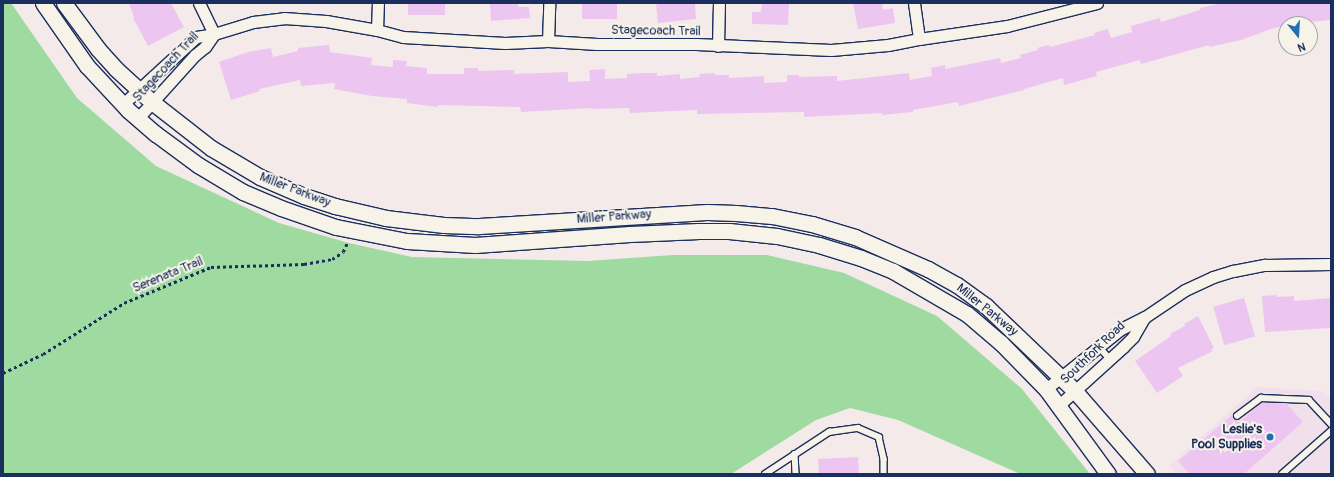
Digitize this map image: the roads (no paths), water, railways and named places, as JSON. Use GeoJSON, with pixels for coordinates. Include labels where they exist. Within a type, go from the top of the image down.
{"type":"FeatureCollection","features":[{"type":"Feature","properties":{"kind":"street","name":"Miller Parkway"},"geometry":{"type":"LineString","coordinates":[[44,3],[87,66],[138,118],[180,152],[243,192],[336,227],[383,237],[440,244],[475,245],[699,231],[777,236],[826,247],[861,258],[893,271],[967,314],[1001,343],[1046,389],[1108,474]]}},
{"type":"Feature","properties":{"kind":"street","name":"Miller Parkway"},"geometry":{"type":"LineString","coordinates":[[64,3],[98,49],[138,90],[211,148],[260,177],[304,196],[335,206],[386,218],[444,225],[479,226],[707,212],[736,213],[772,216],[812,224],[855,237],[928,269],[958,285],[986,306],[1006,323],[1075,390],[1147,474]]}},
{"type":"Feature","properties":{"kind":"street"},"geometry":{"type":"LineString","coordinates":[[199,3],[214,34]]}},
{"type":"Feature","properties":{"kind":"street"},"geometry":{"type":"LineString","coordinates":[[377,30],[378,3]]}},
{"type":"Feature","properties":{"kind":"street"},"geometry":{"type":"LineString","coordinates":[[548,41],[549,3]]}},
{"type":"Feature","properties":{"kind":"street"},"geometry":{"type":"LineString","coordinates":[[718,46],[719,3]]}},
{"type":"Feature","properties":{"kind":"street"},"geometry":{"type":"LineString","coordinates":[[914,3],[919,39]]}},
{"type":"Feature","properties":{"kind":"street","name":"Stagecoach Trail"},"geometry":{"type":"LineString","coordinates":[[123,104],[196,37],[214,34],[253,22],[284,18],[326,21],[411,38],[506,43],[548,41],[597,44],[696,44],[831,50],[888,45],[1007,26],[1097,3]]}},
{"type":"Feature","properties":{"kind":"street","name":"Stagecoach Trail"},"geometry":{"type":"LineString","coordinates":[[138,118],[183,68],[205,47],[214,34]]}},
{"type":"Feature","properties":{"kind":"street","name":"Southfork Road"},"geometry":{"type":"LineString","coordinates":[[1046,389],[1121,329],[1145,317],[1185,290],[1212,277],[1233,271],[1273,264],[1331,264]]}},
{"type":"Feature","properties":{"kind":"street","name":"Southfork Road"},"geometry":{"type":"LineString","coordinates":[[1058,406],[1133,337],[1145,317]]}},
{"type":"Feature","properties":{"kind":"lane"},"geometry":{"type":"LineString","coordinates":[[173,57],[183,68]]}},
{"type":"Feature","properties":{"kind":"lane"},"geometry":{"type":"LineString","coordinates":[[1099,347],[1110,359]]}},
{"type":"Feature","properties":{"kind":"lane"},"geometry":{"type":"LineString","coordinates":[[1237,416],[1262,398],[1309,400],[1331,424]]}},
{"type":"Feature","properties":{"kind":"lane"},"geometry":{"type":"LineString","coordinates":[[765,474],[829,432],[858,428],[880,437],[884,459],[884,474]]}},
{"type":"Feature","properties":{"kind":"lane"},"geometry":{"type":"LineString","coordinates":[[1282,474],[1331,431]]}},
{"type":"Feature","properties":{"kind":"lane"},"geometry":{"type":"LineString","coordinates":[[795,454],[796,474]]}},
{"type":"Feature","properties":{"kind":"place","name":"Leslie's Pool Supplies"},"geometry":{"type":"Point","coordinates":[1270,437]}}]}
